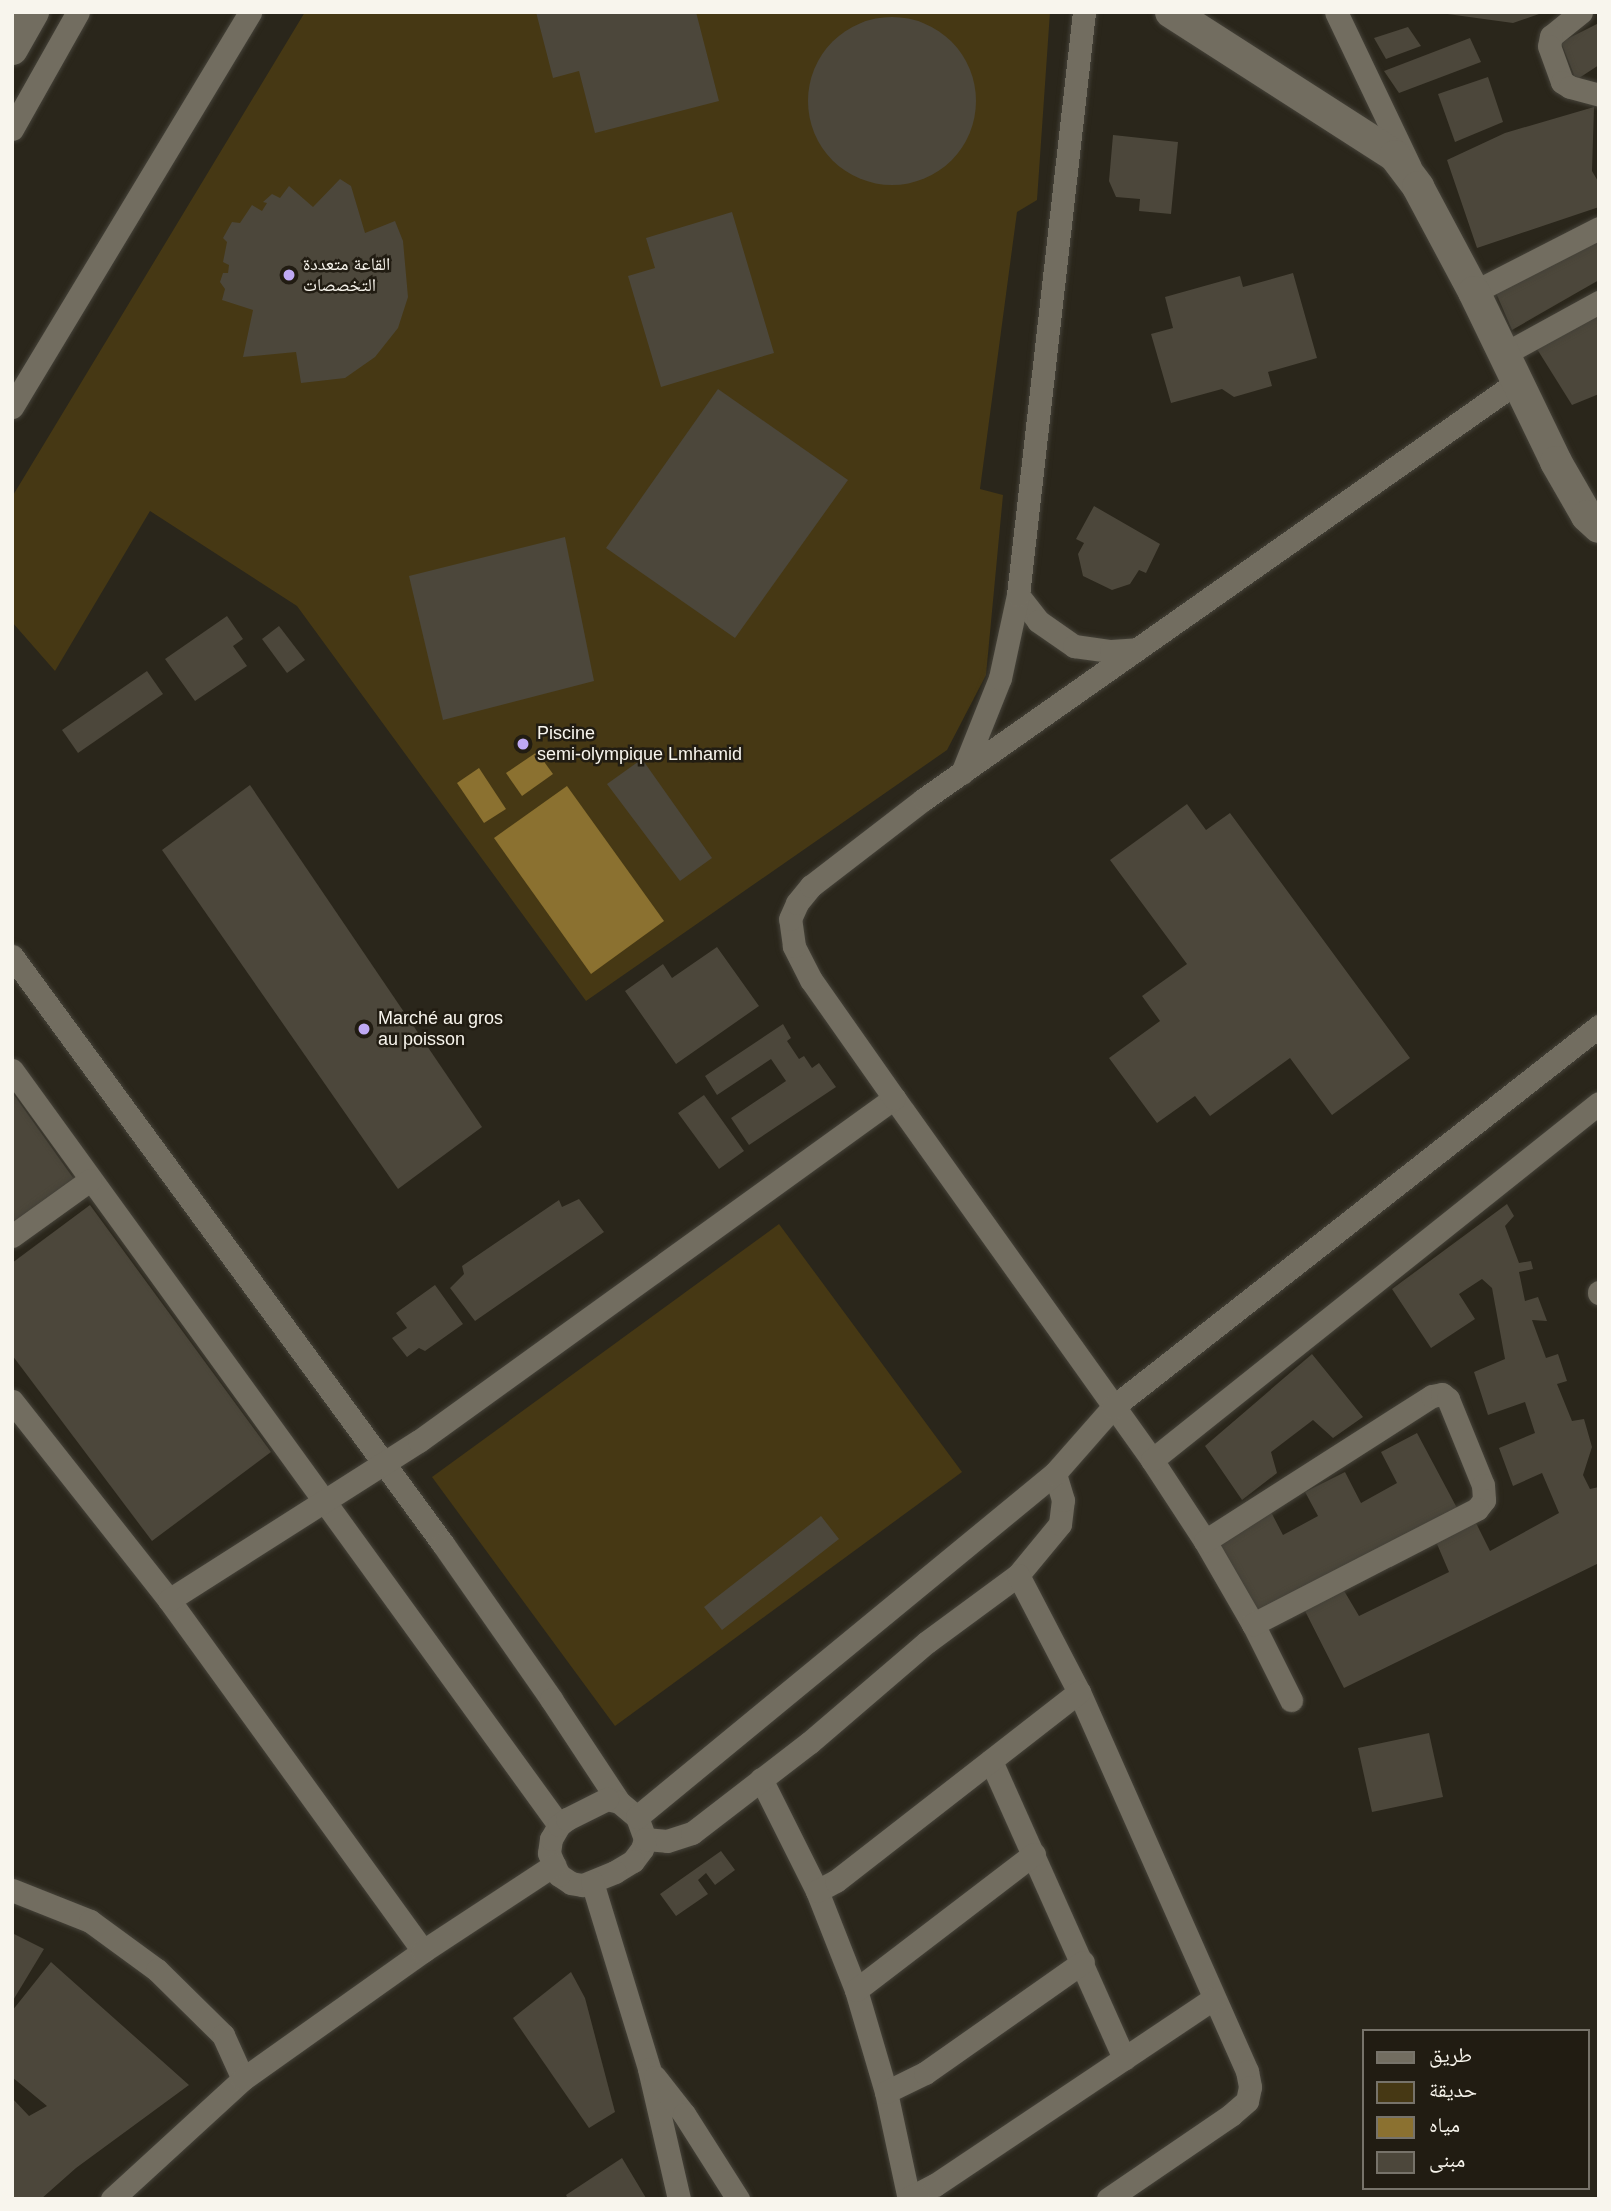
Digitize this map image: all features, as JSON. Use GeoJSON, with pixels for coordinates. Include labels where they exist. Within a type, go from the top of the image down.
{"type":"FeatureCollection","features":[{"type":"Feature","properties":{"kind":"street"},"geometry":{"type":"LineString","coordinates":[[12,49],[33,12]]}},
{"type":"Feature","properties":{"kind":"street"},"geometry":{"type":"LineString","coordinates":[[12,130],[78,12]]}},
{"type":"Feature","properties":{"kind":"street"},"geometry":{"type":"LineString","coordinates":[[12,407],[250,12]]}},
{"type":"Feature","properties":{"kind":"street"},"geometry":{"type":"LineString","coordinates":[[961,774],[1000,678],[1018,595],[1084,12]]}},
{"type":"Feature","properties":{"kind":"street"},"geometry":{"type":"LineString","coordinates":[[1336,12],[1394,130],[1418,187],[1474,292],[1556,462],[1587,516],[1599,527]]}},
{"type":"Feature","properties":{"kind":"street"},"geometry":{"type":"LineString","coordinates":[[1581,12],[1551,36],[1549,46],[1562,82],[1599,95]]}},
{"type":"Feature","properties":{"kind":"street"},"geometry":{"type":"LineString","coordinates":[[1184,15],[1374,140],[1395,156],[1418,187]]}},
{"type":"Feature","properties":{"kind":"street"},"geometry":{"type":"LineString","coordinates":[[1474,292],[1599,228]]}},
{"type":"Feature","properties":{"kind":"street"},"geometry":{"type":"LineString","coordinates":[[1292,1700],[1253,1624],[1205,1541],[1152,1460],[811,980],[794,946],[790,919],[797,903],[826,873],[1137,649],[1599,302]]}},
{"type":"Feature","properties":{"kind":"street"},"geometry":{"type":"LineString","coordinates":[[1018,595],[1038,621],[1074,646],[1111,651],[1137,649]]}},
{"type":"Feature","properties":{"kind":"street"},"geometry":{"type":"LineString","coordinates":[[12,956],[382,1463],[551,1699],[619,1802],[637,1817],[645,1839],[633,1861],[592,1882],[582,1885],[570,1883],[559,1875],[550,1853],[551,1839],[559,1825],[597,1803],[607,1800],[619,1802]]}},
{"type":"Feature","properties":{"kind":"street"},"geometry":{"type":"LineString","coordinates":[[637,1817],[1055,1473],[1113,1407],[1599,1026]]}},
{"type":"Feature","properties":{"kind":"street"},"geometry":{"type":"LineString","coordinates":[[12,1070],[559,1825]]}},
{"type":"Feature","properties":{"kind":"street"},"geometry":{"type":"LineString","coordinates":[[169,1600],[322,1500],[419,1441],[894,1098]]}},
{"type":"Feature","properties":{"kind":"street"},"geometry":{"type":"LineString","coordinates":[[1152,1460],[1597,1112]]}},
{"type":"Feature","properties":{"kind":"street"},"geometry":{"type":"LineString","coordinates":[[12,1236],[90,1180]]}},
{"type":"Feature","properties":{"kind":"street"},"geometry":{"type":"LineString","coordinates":[[1205,1541],[1437,1394],[1448,1399],[1483,1485],[1485,1500],[1476,1508],[1253,1624]]}},
{"type":"Feature","properties":{"kind":"street"},"geometry":{"type":"LineString","coordinates":[[12,1401],[169,1600],[423,1951]]}},
{"type":"Feature","properties":{"kind":"street"},"geometry":{"type":"LineString","coordinates":[[645,1839],[667,1841],[692,1833],[809,1743],[927,1642],[1018,1575],[1060,1524],[1063,1500],[1055,1473]]}},
{"type":"Feature","properties":{"kind":"street"},"geometry":{"type":"LineString","coordinates":[[1018,1575],[1079,1692],[1247,2071],[1250,2087],[1247,2101],[1231,2115],[1108,2199]]}},
{"type":"Feature","properties":{"kind":"street"},"geometry":{"type":"LineString","coordinates":[[817,1891],[836,1881],[1079,1692]]}},
{"type":"Feature","properties":{"kind":"street"},"geometry":{"type":"LineString","coordinates":[[991,1761],[1124,2059]]}},
{"type":"Feature","properties":{"kind":"street"},"geometry":{"type":"LineString","coordinates":[[761,1779],[817,1891],[856,1990],[886,2092],[909,2198],[935,2185],[1213,1999]]}},
{"type":"Feature","properties":{"kind":"street"},"geometry":{"type":"LineString","coordinates":[[856,1990],[1034,1854]]}},
{"type":"Feature","properties":{"kind":"street"},"geometry":{"type":"LineString","coordinates":[[112,2199],[243,2079],[423,1951],[554,1865]]}},
{"type":"Feature","properties":{"kind":"street"},"geometry":{"type":"LineString","coordinates":[[592,1882],[649,2069],[679,2199]]}},
{"type":"Feature","properties":{"kind":"street"},"geometry":{"type":"LineString","coordinates":[[12,1890],[90,1921],[157,1970],[223,2035],[243,2079]]}},
{"type":"Feature","properties":{"kind":"street"},"geometry":{"type":"LineString","coordinates":[[886,2092],[925,2073],[1083,1962]]}},
{"type":"Feature","properties":{"kind":"street"},"geometry":{"type":"LineString","coordinates":[[649,2069],[684,2114],[738,2199]]}},
{"type":"Feature","properties":{"kind":"green space"},"geometry":{"type":"Polygon","coordinates":[[[305,12],[1050,12],[1037,200],[1017,212],[980,489],[1003,495],[986,675],[947,750],[586,1001],[297,606],[150,511],[55,671],[12,622],[12,497],[305,12]]]}},
{"type":"Feature","properties":{"kind":"green space"},"geometry":{"type":"Polygon","coordinates":[[[779,1224],[962,1472],[615,1726],[432,1477],[779,1224]]]}},
{"type":"Feature","properties":{"kind":"water"},"geometry":{"type":"Polygon","coordinates":[[[537,752],[553,774],[522,796],[506,773],[537,752]]]}},
{"type":"Feature","properties":{"kind":"water"},"geometry":{"type":"Polygon","coordinates":[[[479,768],[506,809],[484,823],[457,783],[479,768]]]}},
{"type":"Feature","properties":{"kind":"water"},"geometry":{"type":"Polygon","coordinates":[[[567,786],[664,921],[591,974],[494,838],[567,786]]]}},
{"type":"Feature","properties":{"kind":"building"},"geometry":{"type":"Polygon","coordinates":[[[536,12],[696,12],[719,101],[595,133],[579,71],[553,78],[536,12]]]}},
{"type":"Feature","properties":{"kind":"building"},"geometry":{"type":"Polygon","coordinates":[[[1433,12],[1542,12],[1542,13],[1513,23],[1433,12]]]}},
{"type":"Feature","properties":{"kind":"building"},"geometry":{"type":"Polygon","coordinates":[[[892,17],[924,24],[951,42],[969,69],[976,101],[969,133],[951,160],[924,178],[892,185],[860,178],[833,160],[815,133],[808,101],[815,69],[833,42],[860,24],[892,17]]]}},
{"type":"Feature","properties":{"kind":"building"},"geometry":{"type":"Polygon","coordinates":[[[1599,23],[1599,65],[1576,80],[1561,42],[1599,23]]]}},
{"type":"Feature","properties":{"kind":"building"},"geometry":{"type":"Polygon","coordinates":[[[1408,27],[1421,46],[1386,59],[1374,38],[1408,27]]]}},
{"type":"Feature","properties":{"kind":"building"},"geometry":{"type":"Polygon","coordinates":[[[1470,38],[1481,62],[1399,93],[1384,71],[1470,38]]]}},
{"type":"Feature","properties":{"kind":"building"},"geometry":{"type":"Polygon","coordinates":[[[1488,77],[1503,122],[1455,142],[1438,94],[1488,77]]]}},
{"type":"Feature","properties":{"kind":"building"},"geometry":{"type":"Polygon","coordinates":[[[1594,107],[1592,171],[1599,183],[1599,207],[1477,248],[1447,160],[1505,133],[1594,107]]]}},
{"type":"Feature","properties":{"kind":"building"},"geometry":{"type":"Polygon","coordinates":[[[1113,135],[1178,142],[1171,214],[1139,211],[1140,199],[1116,197],[1109,181],[1113,135]]]}},
{"type":"Feature","properties":{"kind":"building"},"geometry":{"type":"Polygon","coordinates":[[[340,179],[351,186],[365,233],[395,221],[403,241],[408,297],[398,328],[375,357],[345,378],[301,383],[296,352],[243,357],[253,310],[222,300],[225,289],[220,282],[223,273],[228,273],[229,265],[223,262],[227,242],[223,238],[232,222],[240,223],[252,205],[262,211],[267,203],[263,202],[272,194],[280,198],[289,186],[313,207],[340,179]]]}},
{"type":"Feature","properties":{"kind":"building"},"geometry":{"type":"Polygon","coordinates":[[[732,212],[774,353],[661,387],[628,276],[655,268],[646,238],[732,212]]]}},
{"type":"Feature","properties":{"kind":"building"},"geometry":{"type":"Polygon","coordinates":[[[1599,236],[1599,280],[1512,330],[1496,293],[1599,236]]]}},
{"type":"Feature","properties":{"kind":"building"},"geometry":{"type":"Polygon","coordinates":[[[1293,273],[1317,358],[1268,372],[1272,386],[1234,397],[1222,389],[1171,403],[1151,334],[1173,328],[1165,297],[1240,276],[1243,287],[1293,273]]]}},
{"type":"Feature","properties":{"kind":"building"},"geometry":{"type":"Polygon","coordinates":[[[1599,315],[1599,394],[1572,405],[1537,349],[1599,315]]]}},
{"type":"Feature","properties":{"kind":"building"},"geometry":{"type":"Polygon","coordinates":[[[718,389],[848,480],[735,638],[606,548],[718,389]]]}},
{"type":"Feature","properties":{"kind":"building"},"geometry":{"type":"Polygon","coordinates":[[[1094,506],[1160,544],[1146,573],[1139,570],[1130,584],[1112,590],[1083,576],[1078,554],[1084,543],[1076,539],[1094,506]]]}},
{"type":"Feature","properties":{"kind":"building"},"geometry":{"type":"Polygon","coordinates":[[[565,537],[594,681],[443,720],[409,576],[565,537]]]}},
{"type":"Feature","properties":{"kind":"building"},"geometry":{"type":"Polygon","coordinates":[[[227,616],[243,639],[233,646],[247,666],[195,701],[165,659],[227,616]]]}},
{"type":"Feature","properties":{"kind":"building"},"geometry":{"type":"Polygon","coordinates":[[[279,626],[305,660],[287,673],[262,639],[279,626]]]}},
{"type":"Feature","properties":{"kind":"building"},"geometry":{"type":"Polygon","coordinates":[[[147,671],[163,694],[78,753],[62,730],[147,671]]]}},
{"type":"Feature","properties":{"kind":"building"},"geometry":{"type":"Polygon","coordinates":[[[642,759],[712,858],[680,881],[607,784],[642,759]]]}},
{"type":"Feature","properties":{"kind":"building"},"geometry":{"type":"Polygon","coordinates":[[[250,785],[482,1127],[398,1189],[162,850],[250,785]]]}},
{"type":"Feature","properties":{"kind":"building"},"geometry":{"type":"Polygon","coordinates":[[[1187,804],[1206,830],[1230,813],[1410,1058],[1332,1115],[1290,1058],[1210,1116],[1195,1096],[1157,1123],[1109,1058],[1160,1021],[1142,996],[1187,964],[1110,860],[1187,804]]]}},
{"type":"Feature","properties":{"kind":"building"},"geometry":{"type":"Polygon","coordinates":[[[717,947],[759,1006],[676,1064],[625,991],[663,964],[672,978],[717,947]]]}},
{"type":"Feature","properties":{"kind":"building"},"geometry":{"type":"Polygon","coordinates":[[[783,1024],[791,1038],[787,1041],[799,1059],[804,1056],[812,1068],[819,1063],[836,1087],[749,1145],[731,1118],[786,1081],[771,1059],[717,1095],[705,1076],[783,1024]]]}},
{"type":"Feature","properties":{"kind":"building"},"geometry":{"type":"Polygon","coordinates":[[[12,1092],[74,1179],[12,1223],[12,1092]]]}},
{"type":"Feature","properties":{"kind":"building"},"geometry":{"type":"Polygon","coordinates":[[[704,1095],[744,1151],[719,1169],[678,1113],[704,1095]]]}},
{"type":"Feature","properties":{"kind":"building"},"geometry":{"type":"Polygon","coordinates":[[[579,1199],[604,1232],[475,1321],[450,1288],[464,1274],[462,1266],[559,1200],[562,1207],[579,1199]]]}},
{"type":"Feature","properties":{"kind":"building"},"geometry":{"type":"Polygon","coordinates":[[[1507,1204],[1514,1216],[1505,1226],[1519,1263],[1531,1261],[1533,1269],[1519,1272],[1525,1301],[1538,1297],[1547,1321],[1532,1320],[1546,1358],[1558,1354],[1567,1381],[1557,1384],[1572,1421],[1584,1419],[1592,1447],[1583,1475],[1590,1489],[1599,1487],[1599,1563],[1344,1688],[1303,1607],[1343,1589],[1359,1616],[1449,1572],[1434,1537],[1476,1523],[1490,1551],[1559,1513],[1542,1473],[1513,1486],[1499,1448],[1535,1433],[1525,1402],[1488,1415],[1474,1372],[1505,1359],[1492,1288],[1482,1279],[1459,1294],[1475,1319],[1431,1348],[1392,1289],[1507,1204]]]}},
{"type":"Feature","properties":{"kind":"building"},"geometry":{"type":"Polygon","coordinates":[[[90,1205],[271,1452],[152,1541],[12,1355],[12,1263],[90,1205]]]}},
{"type":"Feature","properties":{"kind":"building"},"geometry":{"type":"Polygon","coordinates":[[[435,1285],[463,1324],[425,1351],[419,1348],[407,1357],[392,1338],[407,1328],[396,1313],[435,1285]]]}},
{"type":"Feature","properties":{"kind":"building"},"geometry":{"type":"Polygon","coordinates":[[[1312,1354],[1363,1417],[1333,1438],[1313,1420],[1271,1452],[1277,1473],[1242,1500],[1205,1446],[1312,1354]]]}},
{"type":"Feature","properties":{"kind":"building"},"geometry":{"type":"Polygon","coordinates":[[[1417,1433],[1457,1508],[1254,1613],[1216,1541],[1271,1512],[1283,1535],[1318,1516],[1305,1492],[1345,1472],[1361,1503],[1397,1483],[1381,1452],[1417,1433]]]}},
{"type":"Feature","properties":{"kind":"building"},"geometry":{"type":"Polygon","coordinates":[[[821,1516],[839,1539],[722,1630],[704,1607],[821,1516]]]}},
{"type":"Feature","properties":{"kind":"building"},"geometry":{"type":"Polygon","coordinates":[[[1429,1733],[1443,1797],[1372,1812],[1358,1748],[1429,1733]]]}},
{"type":"Feature","properties":{"kind":"building"},"geometry":{"type":"Polygon","coordinates":[[[721,1851],[735,1870],[715,1885],[706,1873],[698,1880],[708,1894],[676,1916],[660,1894],[721,1851]]]}},
{"type":"Feature","properties":{"kind":"building"},"geometry":{"type":"Polygon","coordinates":[[[12,1933],[44,1949],[12,2002],[12,1933]]]}},
{"type":"Feature","properties":{"kind":"building"},"geometry":{"type":"Polygon","coordinates":[[[51,1962],[189,2085],[76,2168],[41,2199],[12,2199],[12,2098],[29,2116],[47,2106],[12,2077],[12,2011],[51,1962]]]}},
{"type":"Feature","properties":{"kind":"building"},"geometry":{"type":"Polygon","coordinates":[[[571,1972],[585,1998],[615,2112],[589,2128],[513,2018],[571,1972]]]}},
{"type":"Feature","properties":{"kind":"building"},"geometry":{"type":"Polygon","coordinates":[[[622,2158],[646,2198],[568,2199],[566,2195],[622,2158]]]}},
{"type":"Feature","properties":{"kind":"place","name":"القاعة متعددة التخصصات"},"geometry":{"type":"Point","coordinates":[289,275]}},
{"type":"Feature","properties":{"kind":"place","name":"Piscine semi-olympique Lmhamid"},"geometry":{"type":"Point","coordinates":[523,744]}},
{"type":"Feature","properties":{"kind":"place","name":"Marché au gros au poisson"},"geometry":{"type":"Point","coordinates":[364,1029]}}]}
